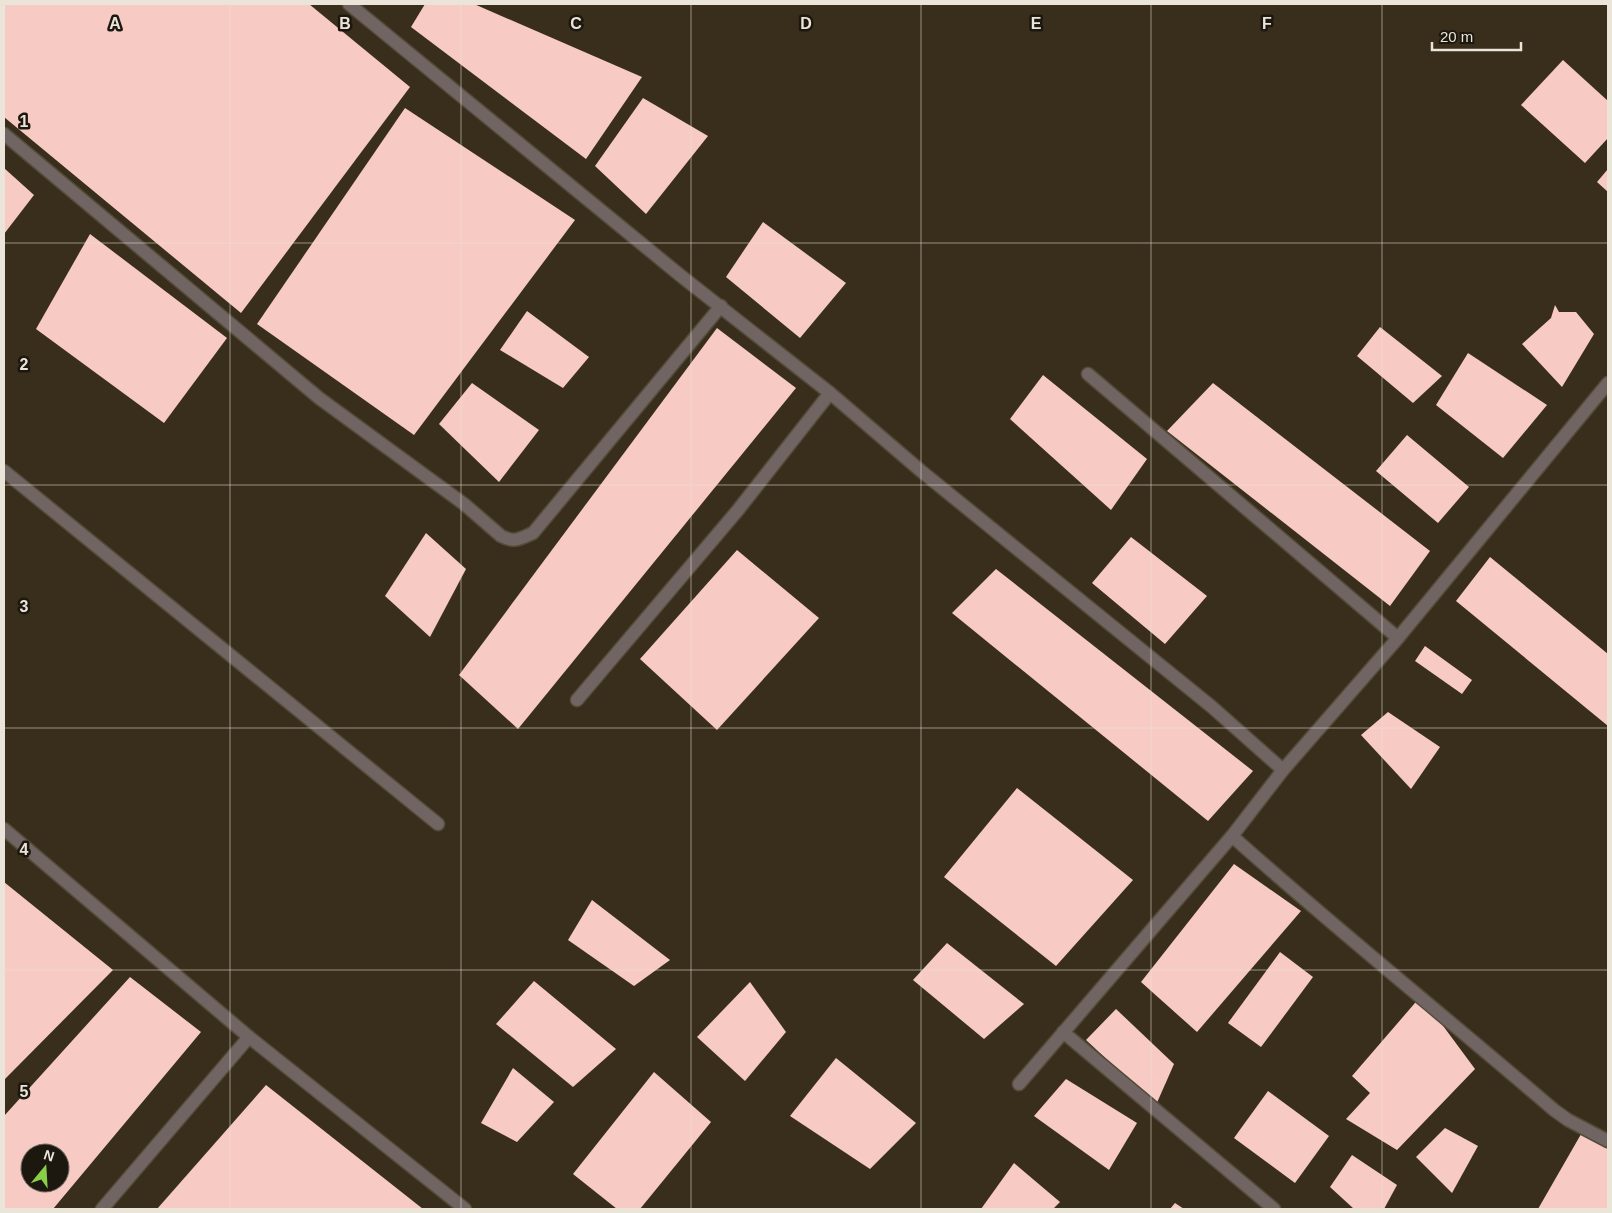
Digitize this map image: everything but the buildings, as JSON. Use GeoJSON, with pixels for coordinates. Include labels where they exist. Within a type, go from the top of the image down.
{"type":"FeatureCollection","features":[{"type":"Feature","properties":{"kind":"street"},"geometry":{"type":"LineString","coordinates":[[349,4],[681,276],[830,392],[928,477],[1212,707],[1283,770]]}},
{"type":"Feature","properties":{"kind":"street"},"geometry":{"type":"LineString","coordinates":[[4,134],[319,398],[464,504],[508,540],[515,541],[533,533],[721,306]]}},
{"type":"Feature","properties":{"kind":"street"},"geometry":{"type":"LineString","coordinates":[[1088,374],[1398,638]]}},
{"type":"Feature","properties":{"kind":"street"},"geometry":{"type":"LineString","coordinates":[[1019,1084],[1232,836],[1283,770],[1398,638],[1608,383]]}},
{"type":"Feature","properties":{"kind":"street"},"geometry":{"type":"LineString","coordinates":[[576,700],[738,510],[830,392]]}},
{"type":"Feature","properties":{"kind":"street"},"geometry":{"type":"LineString","coordinates":[[4,471],[438,824]]}},
{"type":"Feature","properties":{"kind":"street"},"geometry":{"type":"LineString","coordinates":[[4,829],[249,1037],[465,1209]]}},
{"type":"Feature","properties":{"kind":"street"},"geometry":{"type":"LineString","coordinates":[[1232,836],[1300,897],[1554,1110],[1568,1120],[1608,1141]]}},
{"type":"Feature","properties":{"kind":"street"},"geometry":{"type":"LineString","coordinates":[[1063,1032],[1274,1209]]}},
{"type":"Feature","properties":{"kind":"street"},"geometry":{"type":"LineString","coordinates":[[102,1209],[249,1037]]}}]}
